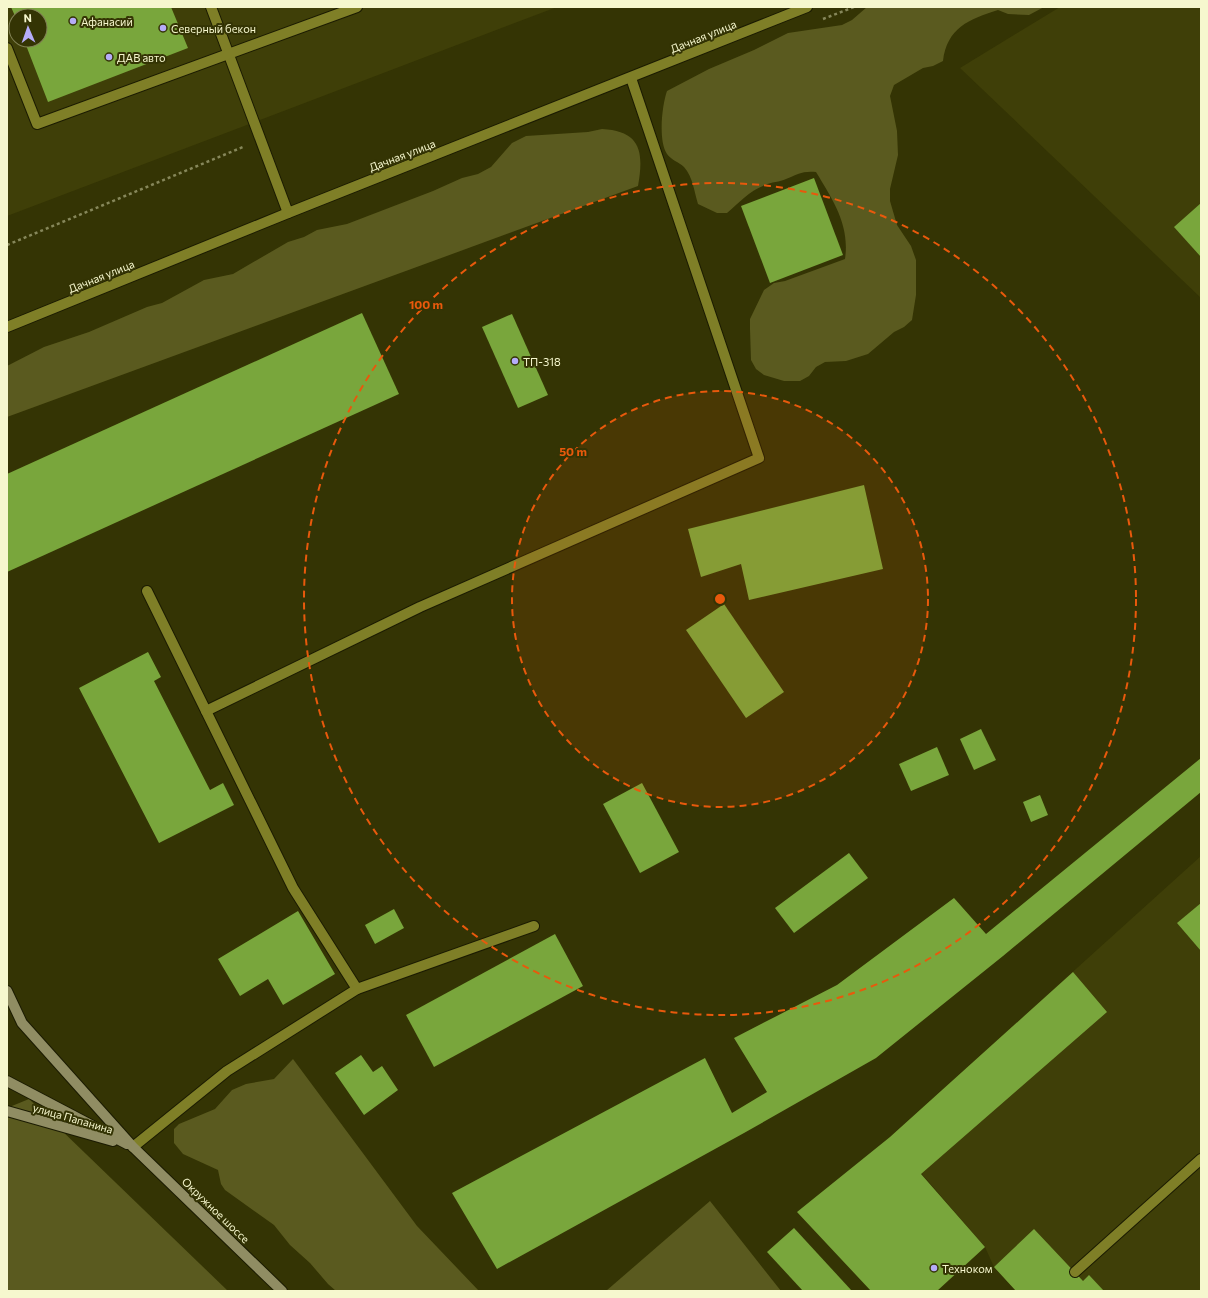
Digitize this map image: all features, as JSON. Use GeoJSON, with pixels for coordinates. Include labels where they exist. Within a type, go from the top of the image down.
{"type":"FeatureCollection","features":[{"type":"Feature","properties":{"kind":"main road","name":"Окружное шоссе"},"geometry":{"type":"LineString","coordinates":[[7,991],[22,1023],[133,1147],[282,1291]]}},
{"type":"Feature","properties":{"kind":"main road","name":"Окружное шоссе"},"geometry":{"type":"LineString","coordinates":[[7,1080],[133,1147]]}},
{"type":"Feature","properties":{"kind":"main road","name":"улица Папанина"},"geometry":{"type":"LineString","coordinates":[[7,1111],[133,1147]]}},
{"type":"Feature","properties":{"kind":"street"},"geometry":{"type":"LineString","coordinates":[[211,7],[288,212]]}},
{"type":"Feature","properties":{"kind":"street"},"geometry":{"type":"LineString","coordinates":[[7,48],[37,124],[228,52],[357,7]]}},
{"type":"Feature","properties":{"kind":"street","name":"Дачная улица"},"geometry":{"type":"LineString","coordinates":[[7,327],[288,212],[631,78],[807,7]]}},
{"type":"Feature","properties":{"kind":"street"},"geometry":{"type":"LineString","coordinates":[[206,711],[420,607],[759,458],[631,78]]}},
{"type":"Feature","properties":{"kind":"street"},"geometry":{"type":"LineString","coordinates":[[147,591],[293,888],[357,989]]}},
{"type":"Feature","properties":{"kind":"street"},"geometry":{"type":"LineString","coordinates":[[133,1147],[227,1071],[357,989],[534,926]]}},
{"type":"Feature","properties":{"kind":"street"},"geometry":{"type":"LineString","coordinates":[[1075,1272],[1201,1159]]}},
{"type":"Feature","properties":{"kind":"path"},"geometry":{"type":"LineString","coordinates":[[7,245],[261,140]]}},
{"type":"Feature","properties":{"kind":"shaded area"},"geometry":{"type":"Polygon","coordinates":[[[7,7],[557,7],[7,216],[7,7]]]}},
{"type":"Feature","properties":{"kind":"shaded area"},"geometry":{"type":"Polygon","coordinates":[[[867,7],[1044,7],[1029,15],[1008,14],[998,10],[969,21],[961,26],[949,40],[943,61],[933,66],[923,68],[894,85],[890,96],[897,131],[898,155],[890,189],[890,201],[897,225],[911,246],[916,260],[916,295],[912,320],[904,327],[894,332],[868,354],[846,361],[825,362],[816,367],[809,376],[800,381],[784,381],[764,375],[756,369],[751,360],[750,319],[764,290],[774,283],[785,281],[845,259],[845,235],[839,213],[816,172],[800,173],[784,180],[759,187],[727,213],[717,213],[698,204],[687,171],[682,165],[667,154],[664,148],[662,141],[662,114],[665,97],[667,91],[709,69],[754,50],[788,33],[842,25],[852,20],[867,7]]]}},
{"type":"Feature","properties":{"kind":"shaded area"},"geometry":{"type":"Polygon","coordinates":[[[1060,7],[1201,7],[1201,298],[960,68],[1060,7]]]}},
{"type":"Feature","properties":{"kind":"shaded area"},"geometry":{"type":"Polygon","coordinates":[[[602,129],[625,134],[632,139],[637,146],[640,154],[640,174],[638,186],[7,417],[7,366],[44,347],[89,332],[147,307],[162,303],[204,280],[233,274],[288,242],[304,237],[317,230],[347,224],[433,191],[462,178],[478,174],[491,167],[512,143],[526,136],[588,132],[602,129]]]}},
{"type":"Feature","properties":{"kind":"shaded area"},"geometry":{"type":"Polygon","coordinates":[[[1201,856],[1201,1291],[1016,1291],[994,1267],[985,1247],[890,1137],[1201,856]]]}},
{"type":"Feature","properties":{"kind":"shaded area"},"geometry":{"type":"Polygon","coordinates":[[[293,1059],[417,1226],[479,1291],[336,1291],[310,1263],[290,1245],[274,1225],[225,1190],[221,1184],[218,1170],[183,1154],[174,1143],[174,1129],[179,1124],[215,1109],[232,1090],[246,1084],[274,1079],[293,1059]]]}},
{"type":"Feature","properties":{"kind":"shaded area"},"geometry":{"type":"Polygon","coordinates":[[[29,1099],[228,1291],[7,1291],[7,1108],[29,1099]]]}},
{"type":"Feature","properties":{"kind":"shaded area"},"geometry":{"type":"Polygon","coordinates":[[[710,1201],[781,1291],[606,1291],[710,1201]]]}},
{"type":"Feature","properties":{"kind":"building"},"geometry":{"type":"Polygon","coordinates":[[[171,7],[188,48],[48,102],[27,48],[48,48],[48,8],[11,8],[171,7]]]}},
{"type":"Feature","properties":{"kind":"building"},"geometry":{"type":"Polygon","coordinates":[[[814,178],[843,255],[770,283],[741,206],[814,178]]]}},
{"type":"Feature","properties":{"kind":"building"},"geometry":{"type":"Polygon","coordinates":[[[1201,203],[1201,257],[1174,227],[1201,203]]]}},
{"type":"Feature","properties":{"kind":"building"},"geometry":{"type":"Polygon","coordinates":[[[362,313],[399,394],[7,572],[7,474],[362,313]]]}},
{"type":"Feature","properties":{"kind":"building","name":"ТП-318"},"geometry":{"type":"Polygon","coordinates":[[[512,314],[548,395],[518,408],[482,327],[512,314]]]}},
{"type":"Feature","properties":{"kind":"building"},"geometry":{"type":"Polygon","coordinates":[[[864,485],[883,569],[749,600],[741,564],[701,577],[688,529],[864,485]]]}},
{"type":"Feature","properties":{"kind":"building"},"geometry":{"type":"Polygon","coordinates":[[[724,604],[784,692],[746,718],[686,630],[724,604]]]}},
{"type":"Feature","properties":{"kind":"building"},"geometry":{"type":"Polygon","coordinates":[[[148,652],[161,677],[154,681],[210,790],[223,783],[234,805],[159,843],[79,688],[148,652]]]}},
{"type":"Feature","properties":{"kind":"building"},"geometry":{"type":"Polygon","coordinates":[[[981,729],[996,760],[974,770],[960,739],[981,729]]]}},
{"type":"Feature","properties":{"kind":"building"},"geometry":{"type":"Polygon","coordinates":[[[937,747],[949,775],[911,791],[899,764],[937,747]]]}},
{"type":"Feature","properties":{"kind":"building"},"geometry":{"type":"Polygon","coordinates":[[[1201,758],[1201,792],[1003,956],[876,1058],[744,1133],[497,1269],[452,1193],[705,1058],[732,1113],[767,1092],[734,1038],[837,985],[954,898],[986,934],[1201,758]]]}},
{"type":"Feature","properties":{"kind":"building"},"geometry":{"type":"Polygon","coordinates":[[[642,783],[679,852],[640,873],[603,804],[642,783]]]}},
{"type":"Feature","properties":{"kind":"building"},"geometry":{"type":"Polygon","coordinates":[[[1040,795],[1048,815],[1031,822],[1023,802],[1040,795]]]}},
{"type":"Feature","properties":{"kind":"building"},"geometry":{"type":"Polygon","coordinates":[[[849,853],[868,878],[794,933],[775,908],[849,853]]]}},
{"type":"Feature","properties":{"kind":"building"},"geometry":{"type":"Polygon","coordinates":[[[1201,903],[1201,951],[1177,923],[1201,903]]]}},
{"type":"Feature","properties":{"kind":"building"},"geometry":{"type":"Polygon","coordinates":[[[394,909],[404,928],[375,944],[365,925],[394,909]]]}},
{"type":"Feature","properties":{"kind":"building"},"geometry":{"type":"Polygon","coordinates":[[[298,911],[335,974],[283,1005],[268,979],[240,996],[218,959],[298,911]]]}},
{"type":"Feature","properties":{"kind":"building"},"geometry":{"type":"Polygon","coordinates":[[[555,934],[583,986],[434,1067],[406,1015],[555,934]]]}},
{"type":"Feature","properties":{"kind":"building"},"geometry":{"type":"Polygon","coordinates":[[[1073,972],[1107,1012],[921,1174],[985,1247],[937,1291],[871,1291],[797,1212],[890,1137],[1073,972]]]}},
{"type":"Feature","properties":{"kind":"building"},"geometry":{"type":"Polygon","coordinates":[[[361,1055],[373,1072],[382,1066],[398,1090],[364,1115],[335,1073],[361,1055]]]}},
{"type":"Feature","properties":{"kind":"building"},"geometry":{"type":"Polygon","coordinates":[[[794,1228],[852,1291],[803,1291],[767,1252],[794,1228]]]}},
{"type":"Feature","properties":{"kind":"building"},"geometry":{"type":"Polygon","coordinates":[[[1034,1229],[1083,1281],[1089,1275],[1104,1291],[1016,1291],[994,1267],[1034,1229]]]}},
{"type":"Feature","properties":{"kind":"place","name":"Афанасий"},"geometry":{"type":"Point","coordinates":[73,21]}},
{"type":"Feature","properties":{"kind":"place","name":"Северный бекон"},"geometry":{"type":"Point","coordinates":[163,28]}},
{"type":"Feature","properties":{"kind":"place","name":"ДАВ авто"},"geometry":{"type":"Point","coordinates":[109,57]}},
{"type":"Feature","properties":{"kind":"place","name":"ТП-318"},"geometry":{"type":"Point","coordinates":[515,361]}},
{"type":"Feature","properties":{"kind":"place","name":"Техноком"},"geometry":{"type":"Point","coordinates":[934,1268]}}]}
